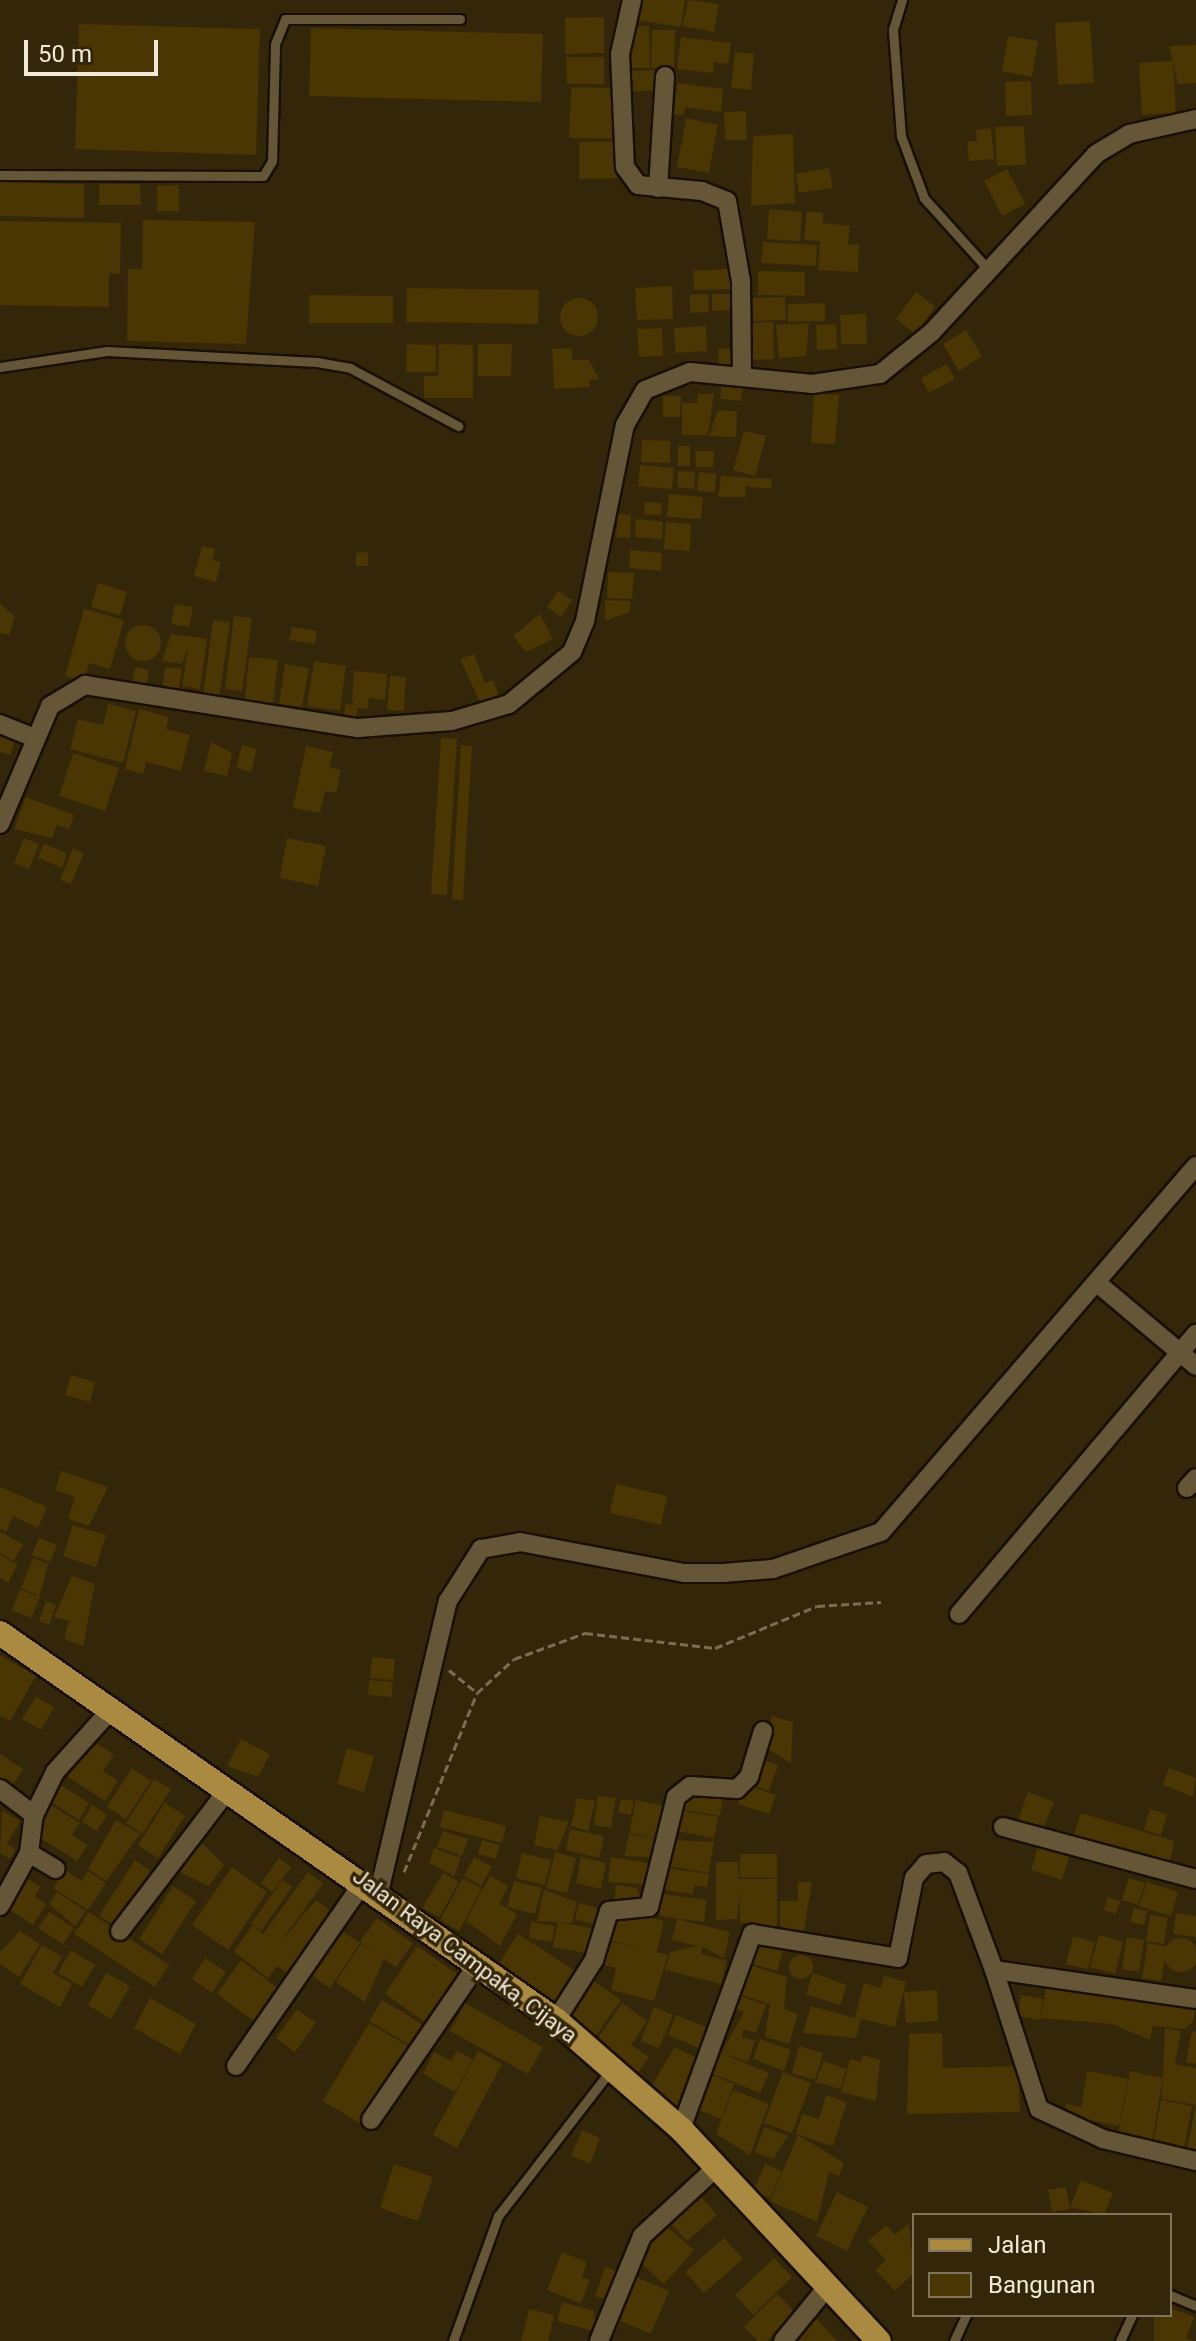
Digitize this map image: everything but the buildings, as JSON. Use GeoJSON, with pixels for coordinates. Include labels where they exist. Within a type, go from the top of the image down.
{"type":"FeatureCollection","features":[{"type":"Feature","properties":{"kind":"main road","name":"Jalan Raya Campaka, Cijaya"},"geometry":{"type":"LineString","coordinates":[[0,1633],[108,1713],[379,1891],[556,2020],[681,2129],[879,2341]]}},
{"type":"Feature","properties":{"kind":"street"},"geometry":{"type":"LineString","coordinates":[[632,0],[620,54],[625,167],[633,182],[727,201],[741,281],[742,375]]}},
{"type":"Feature","properties":{"kind":"street"},"geometry":{"type":"LineString","coordinates":[[658,188],[665,76]]}},
{"type":"Feature","properties":{"kind":"street"},"geometry":{"type":"LineString","coordinates":[[0,824],[32,737],[50,706],[85,685],[358,728],[452,721],[509,704],[558,668],[585,621],[634,405],[674,376],[742,375],[812,384],[880,374],[932,332],[987,268],[1096,154],[1129,134],[1196,119]]}},
{"type":"Feature","properties":{"kind":"street"},"geometry":{"type":"LineString","coordinates":[[0,724],[32,737]]}},
{"type":"Feature","properties":{"kind":"street"},"geometry":{"type":"LineString","coordinates":[[236,2066],[379,1891],[437,1660],[448,1601],[481,1549],[520,1542],[684,1573],[723,1573],[773,1569],[881,1532],[1196,1166]]}},
{"type":"Feature","properties":{"kind":"street"},"geometry":{"type":"LineString","coordinates":[[1097,1283],[1196,1366]]}},
{"type":"Feature","properties":{"kind":"street"},"geometry":{"type":"LineString","coordinates":[[959,1614],[1196,1334]]}},
{"type":"Feature","properties":{"kind":"street"},"geometry":{"type":"LineString","coordinates":[[1196,1478],[1187,1488],[1196,1489]]}},
{"type":"Feature","properties":{"kind":"street"},"geometry":{"type":"LineString","coordinates":[[0,1906],[29,1853],[34,1815],[55,1772],[108,1713]]}},
{"type":"Feature","properties":{"kind":"street"},"geometry":{"type":"LineString","coordinates":[[556,2020],[594,1960],[611,1908],[649,1907],[676,1797],[690,1786],[737,1789],[749,1777],[763,1731]]}},
{"type":"Feature","properties":{"kind":"street"},"geometry":{"type":"LineString","coordinates":[[0,1789],[34,1815]]}},
{"type":"Feature","properties":{"kind":"street"},"geometry":{"type":"LineString","coordinates":[[120,1931],[227,1791]]}},
{"type":"Feature","properties":{"kind":"street"},"geometry":{"type":"LineString","coordinates":[[1003,1827],[1196,1879]]}},
{"type":"Feature","properties":{"kind":"street"},"geometry":{"type":"LineString","coordinates":[[29,1853],[56,1869]]}},
{"type":"Feature","properties":{"kind":"street"},"geometry":{"type":"LineString","coordinates":[[681,2129],[752,1934],[898,1958],[914,1878],[926,1864],[944,1862],[958,1873],[994,1970],[1039,2109],[1103,2139],[1196,2161]]}},
{"type":"Feature","properties":{"kind":"street"},"geometry":{"type":"LineString","coordinates":[[371,2120],[478,1964]]}},
{"type":"Feature","properties":{"kind":"street"},"geometry":{"type":"LineString","coordinates":[[994,1970],[1196,1999]]}},
{"type":"Feature","properties":{"kind":"street"},"geometry":{"type":"LineString","coordinates":[[599,2341],[642,2236],[716,2168]]}},
{"type":"Feature","properties":{"kind":"street"},"geometry":{"type":"LineString","coordinates":[[783,2341],[828,2286]]}},
{"type":"Feature","properties":{"kind":"lane"},"geometry":{"type":"LineString","coordinates":[[902,0],[893,42],[901,136],[924,198],[987,268]]}},
{"type":"Feature","properties":{"kind":"lane"},"geometry":{"type":"LineString","coordinates":[[0,175],[263,176],[272,161],[275,44],[285,19],[460,19]]}},
{"type":"Feature","properties":{"kind":"lane"},"geometry":{"type":"LineString","coordinates":[[0,367],[107,351],[317,362],[350,368],[458,426]]}},
{"type":"Feature","properties":{"kind":"lane"},"geometry":{"type":"LineString","coordinates":[[453,2341],[498,2216],[612,2069]]}},
{"type":"Feature","properties":{"kind":"lane"},"geometry":{"type":"LineString","coordinates":[[1172,2296],[1196,2306]]}},
{"type":"Feature","properties":{"kind":"lane"},"geometry":{"type":"LineString","coordinates":[[954,2341],[965,2317]]}},
{"type":"Feature","properties":{"kind":"lane"},"geometry":{"type":"LineString","coordinates":[[1120,2341],[1131,2317]]}},
{"type":"Feature","properties":{"kind":"path"},"geometry":{"type":"LineString","coordinates":[[379,1891],[477,1693],[514,1659],[585,1633],[715,1648],[817,1606],[881,1602]]}},
{"type":"Feature","properties":{"kind":"path"},"geometry":{"type":"LineString","coordinates":[[437,1660],[477,1693]]}}]}
